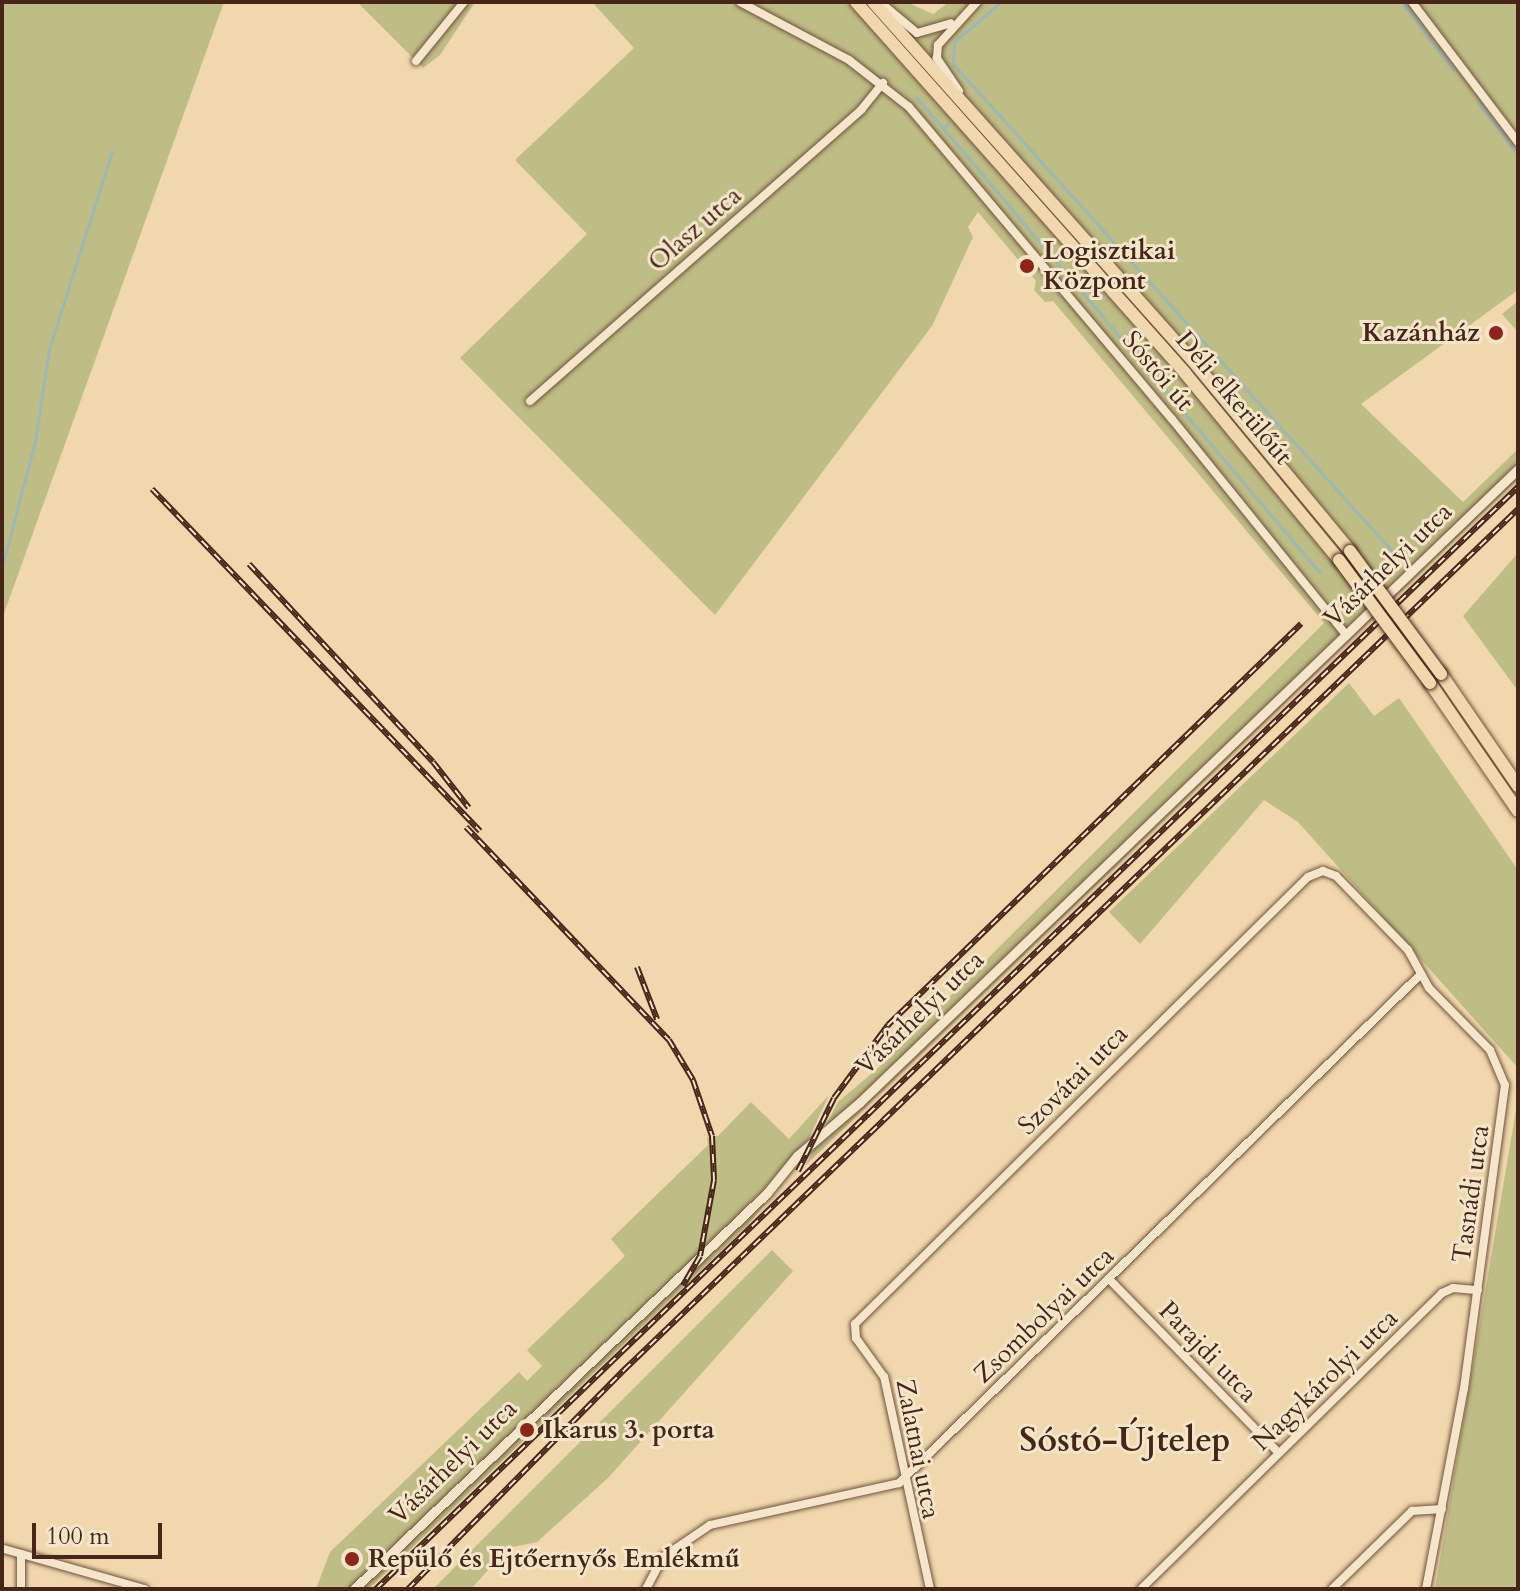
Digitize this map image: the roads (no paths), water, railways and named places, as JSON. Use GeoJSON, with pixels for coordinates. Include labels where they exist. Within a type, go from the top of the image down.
{"type":"FeatureCollection","features":[{"type":"Feature","properties":{"kind":"main road","name":"Déli elkerülőút"},"geometry":{"type":"LineString","coordinates":[[856,2],[1344,556]]}},
{"type":"Feature","properties":{"kind":"main road","name":"Déli elkerülőút"},"geometry":{"type":"LineString","coordinates":[[873,2],[1193,361],[1518,786]]}},
{"type":"Feature","properties":{"kind":"main road","name":"Déli elkerülőút"},"geometry":{"type":"LineString","coordinates":[[1436,679],[1518,811]]}},
{"type":"Feature","properties":{"kind":"street"},"geometry":{"type":"LineString","coordinates":[[416,61],[464,2]]}},
{"type":"Feature","properties":{"kind":"street","name":"Sóstói út"},"geometry":{"type":"LineString","coordinates":[[740,2],[883,83],[996,208],[1346,635]]}},
{"type":"Feature","properties":{"kind":"street"},"geometry":{"type":"LineString","coordinates":[[880,2],[917,33],[955,21]]}},
{"type":"Feature","properties":{"kind":"street"},"geometry":{"type":"LineString","coordinates":[[977,2],[955,21],[938,45],[937,58],[977,118]]}},
{"type":"Feature","properties":{"kind":"street"},"geometry":{"type":"LineString","coordinates":[[1412,2],[1518,142]]}},
{"type":"Feature","properties":{"kind":"street","name":"Olasz utca"},"geometry":{"type":"LineString","coordinates":[[530,401],[861,110],[883,83]]}},
{"type":"Feature","properties":{"kind":"street","name":"Vásárhelyi utca"},"geometry":{"type":"LineString","coordinates":[[354,1589],[767,1193],[797,1156],[860,1102],[1518,469]]}},
{"type":"Feature","properties":{"kind":"street","name":"Tasnádi utca"},"geometry":{"type":"LineString","coordinates":[[1323,871],[1336,876],[1408,950],[1421,974],[1490,1050],[1505,1085],[1478,1290],[1426,1589]]}},
{"type":"Feature","properties":{"kind":"street","name":"Szovátai utca"},"geometry":{"type":"LineString","coordinates":[[855,1324],[1308,877],[1323,871]]}},
{"type":"Feature","properties":{"kind":"street","name":"Zsombolyai utca"},"geometry":{"type":"LineString","coordinates":[[646,1589],[663,1557],[710,1525],[892,1487],[907,1477],[1421,974]]}},
{"type":"Feature","properties":{"kind":"street","name":"Parajdi utca"},"geometry":{"type":"LineString","coordinates":[[1109,1279],[1279,1453]]}},
{"type":"Feature","properties":{"kind":"street","name":"Nagykárolyi utca"},"geometry":{"type":"LineString","coordinates":[[1141,1589],[1442,1293],[1453,1288],[1478,1290]]}},
{"type":"Feature","properties":{"kind":"street","name":"Zalatnai utca"},"geometry":{"type":"LineString","coordinates":[[855,1324],[856,1338],[884,1377],[907,1477],[911,1517],[930,1589]]}},
{"type":"Feature","properties":{"kind":"street"},"geometry":{"type":"LineString","coordinates":[[1332,1589],[1412,1511],[1442,1509]]}},
{"type":"Feature","properties":{"kind":"street"},"geometry":{"type":"LineString","coordinates":[[4,1549],[144,1589]]}},
{"type":"Feature","properties":{"kind":"street"},"geometry":{"type":"LineString","coordinates":[[21,1554],[21,1589]]}},
{"type":"Feature","properties":{"kind":"waterway"},"geometry":{"type":"LineString","coordinates":[[1001,2],[954,42],[953,64],[1401,561]]}},
{"type":"Feature","properties":{"kind":"waterway"},"geometry":{"type":"LineString","coordinates":[[1402,2],[1453,70]]}},
{"type":"Feature","properties":{"kind":"waterway"},"geometry":{"type":"LineString","coordinates":[[916,97],[943,128]]}},
{"type":"Feature","properties":{"kind":"waterway"},"geometry":{"type":"LineString","coordinates":[[1478,102],[1518,155]]}},
{"type":"Feature","properties":{"kind":"waterway"},"geometry":{"type":"LineString","coordinates":[[948,124],[943,128],[1320,573]]}},
{"type":"Feature","properties":{"kind":"waterway"},"geometry":{"type":"LineString","coordinates":[[2,567],[35,441],[49,349],[112,152]]}},
{"type":"Feature","properties":{"kind":"railway"},"geometry":{"type":"LineString","coordinates":[[376,1589],[1518,487]]}},
{"type":"Feature","properties":{"kind":"railway"},"geometry":{"type":"LineString","coordinates":[[152,489],[480,831]]}},
{"type":"Feature","properties":{"kind":"railway"},"geometry":{"type":"LineString","coordinates":[[408,1589],[624,1370],[1518,509]]}},
{"type":"Feature","properties":{"kind":"railway"},"geometry":{"type":"LineString","coordinates":[[249,564],[433,762],[469,808]]}},
{"type":"Feature","properties":{"kind":"railway"},"geometry":{"type":"LineString","coordinates":[[798,1171],[834,1098],[888,1025],[1301,624]]}},
{"type":"Feature","properties":{"kind":"railway"},"geometry":{"type":"LineString","coordinates":[[466,827],[669,1040],[693,1080],[712,1136],[714,1180],[700,1256],[683,1286]]}},
{"type":"Feature","properties":{"kind":"railway"},"geometry":{"type":"LineString","coordinates":[[637,967],[657,1019]]}},
{"type":"Feature","properties":{"kind":"place","name":"Logisztikai Központ"},"geometry":{"type":"Point","coordinates":[1027,266]}},
{"type":"Feature","properties":{"kind":"place","name":"Kazánház"},"geometry":{"type":"Point","coordinates":[1496,333]}},
{"type":"Feature","properties":{"kind":"place","name":"Ikarus 3. porta"},"geometry":{"type":"Point","coordinates":[527,1430]}},
{"type":"Feature","properties":{"kind":"place","name":"Repülő és Ejtőernyős Emlékmű"},"geometry":{"type":"Point","coordinates":[352,1559]}},
{"type":"Feature","properties":{"kind":"district","name":"Sóstó-Újtelep"},"geometry":{"type":"Point","coordinates":[1125,1441]}}]}
